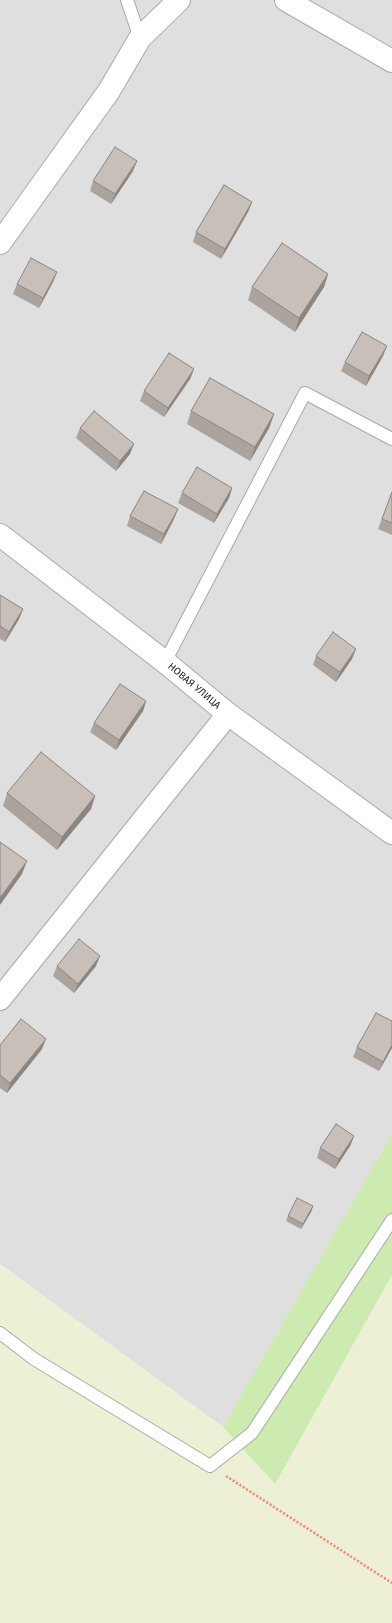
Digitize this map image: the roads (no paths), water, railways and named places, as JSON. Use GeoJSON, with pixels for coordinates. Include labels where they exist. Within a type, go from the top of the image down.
{"type":"FeatureCollection","features":[{"type":"Feature","properties":{"kind":"street"},"geometry":{"type":"LineString","coordinates":[[0,243],[109,91],[140,38],[180,0]]}},
{"type":"Feature","properties":{"kind":"street"},"geometry":{"type":"LineString","coordinates":[[286,0],[392,61]]}},
{"type":"Feature","properties":{"kind":"street","name":"НОВАЯ УЛИЦА"},"geometry":{"type":"LineString","coordinates":[[0,535],[164,662],[228,714],[392,833]]}},
{"type":"Feature","properties":{"kind":"street"},"geometry":{"type":"LineString","coordinates":[[0,998],[228,714]]}},
{"type":"Feature","properties":{"kind":"lane"},"geometry":{"type":"LineString","coordinates":[[127,0],[140,38]]}},
{"type":"Feature","properties":{"kind":"lane"},"geometry":{"type":"LineString","coordinates":[[164,662],[305,393],[392,439]]}},
{"type":"Feature","properties":{"kind":"lane"},"geometry":{"type":"LineString","coordinates":[[0,1333],[34,1359],[210,1466],[252,1433],[392,1220]]}}]}
